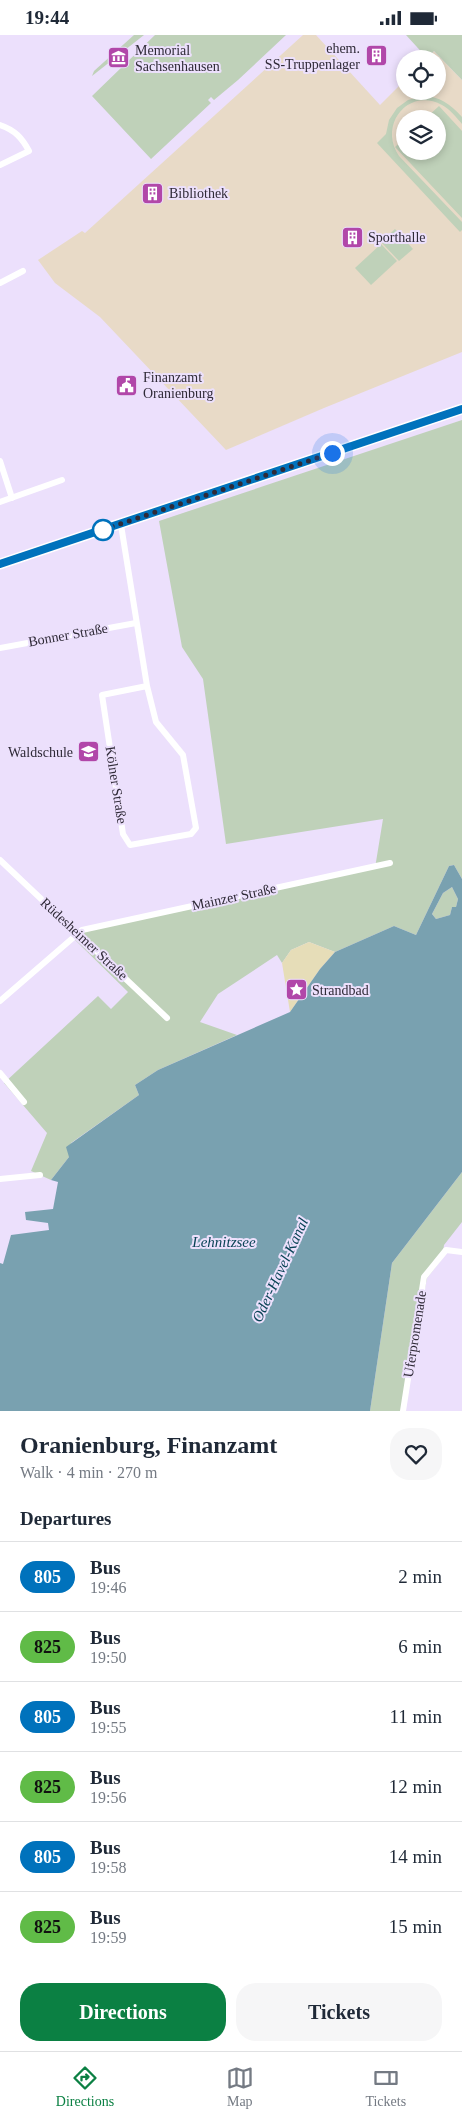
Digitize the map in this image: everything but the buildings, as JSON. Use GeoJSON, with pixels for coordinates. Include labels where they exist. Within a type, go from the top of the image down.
{"type":"FeatureCollection","features":[{"type":"Feature","properties":{"kind":"main road"},"geometry":{"type":"LineString","coordinates":[[0,564],[121,525],[462,409]]}},
{"type":"Feature","properties":{"kind":"street"},"geometry":{"type":"LineString","coordinates":[[0,125],[8,127],[22,137],[29,151],[0,165]]}},
{"type":"Feature","properties":{"kind":"street"},"geometry":{"type":"LineString","coordinates":[[0,283],[23,271]]}},
{"type":"Feature","properties":{"kind":"street"},"geometry":{"type":"LineString","coordinates":[[0,461],[12,498]]}},
{"type":"Feature","properties":{"kind":"street"},"geometry":{"type":"LineString","coordinates":[[0,502],[62,480]]}},
{"type":"Feature","properties":{"kind":"street","name":"Kölner Straße"},"geometry":{"type":"LineString","coordinates":[[121,525],[147,686],[156,722],[183,755],[196,828],[191,834],[130,845],[123,834],[102,695],[147,686]]}},
{"type":"Feature","properties":{"kind":"street","name":"Bonner Straße"},"geometry":{"type":"LineString","coordinates":[[0,648],[136,623]]}},
{"type":"Feature","properties":{"kind":"street","name":"Rüdesheimer Straße"},"geometry":{"type":"LineString","coordinates":[[0,860],[167,1018]]}},
{"type":"Feature","properties":{"kind":"street","name":"Mainzer Straße"},"geometry":{"type":"LineString","coordinates":[[78,933],[109,924],[390,863]]}},
{"type":"Feature","properties":{"kind":"street"},"geometry":{"type":"LineString","coordinates":[[0,1001],[78,933]]}},
{"type":"Feature","properties":{"kind":"street"},"geometry":{"type":"LineString","coordinates":[[0,1073],[24,1102]]}},
{"type":"Feature","properties":{"kind":"street"},"geometry":{"type":"LineString","coordinates":[[0,1179],[40,1175]]}},
{"type":"Feature","properties":{"kind":"street","name":"Uferpromenade"},"geometry":{"type":"LineString","coordinates":[[403,1411],[424,1277],[446,1250],[462,1252]]}},
{"type":"Feature","properties":{"kind":"shaded area"},"geometry":{"type":"Polygon","coordinates":[[[303,35],[316,35],[380,105],[396,89],[396,100],[446,100],[446,63],[462,80],[462,352],[226,450],[100,317],[55,283],[38,260],[82,231],[85,233],[303,35]]]}},
{"type":"Feature","properties":{"kind":"green space"},"geometry":{"type":"Polygon","coordinates":[[[134,35],[144,35],[92,76],[94,71],[134,35]]]}},
{"type":"Feature","properties":{"kind":"green space"},"geometry":{"type":"Polygon","coordinates":[[[155,35],[286,35],[214,100],[211,97],[208,100],[211,103],[151,159],[92,96],[155,35]]]}},
{"type":"Feature","properties":{"kind":"green space"},"geometry":{"type":"Polygon","coordinates":[[[406,35],[462,35],[462,80],[446,63],[446,50],[420,50],[406,35]]]}},
{"type":"Feature","properties":{"kind":"green space"},"geometry":{"type":"Polygon","coordinates":[[[408,100],[441,100],[462,117],[462,124],[442,105],[430,101],[418,101],[402,110],[396,110],[392,132],[396,160],[403,160],[462,222],[462,230],[460,232],[377,143],[386,134],[389,120],[397,108],[408,100]]]}},
{"type":"Feature","properties":{"kind":"green space"},"geometry":{"type":"Polygon","coordinates":[[[439,106],[443,110],[435,110],[439,106]]]}},
{"type":"Feature","properties":{"kind":"green space"},"geometry":{"type":"Polygon","coordinates":[[[446,114],[462,131],[462,218],[407,160],[446,160],[446,114]]]}},
{"type":"Feature","properties":{"kind":"green space"},"geometry":{"type":"Polygon","coordinates":[[[395,229],[413,249],[399,261],[381,242],[395,229]]]}},
{"type":"Feature","properties":{"kind":"green space"},"geometry":{"type":"Polygon","coordinates":[[[381,244],[397,261],[371,285],[355,268],[381,244]]]}},
{"type":"Feature","properties":{"kind":"green space"},"geometry":{"type":"Polygon","coordinates":[[[462,420],[462,879],[454,865],[449,866],[416,935],[394,926],[335,952],[309,942],[291,950],[282,963],[277,955],[218,994],[200,1022],[237,1035],[158,1070],[135,1085],[139,1095],[71,1143],[69,1157],[51,1180],[31,1171],[47,1133],[4,1083],[98,996],[111,1009],[128,992],[71,936],[82,930],[375,868],[383,819],[226,844],[203,679],[182,647],[159,521],[462,420]]]}},
{"type":"Feature","properties":{"kind":"green space"},"geometry":{"type":"Polygon","coordinates":[[[452,887],[458,899],[456,907],[452,907],[450,915],[436,919],[432,914],[443,893],[452,887]]]}},
{"type":"Feature","properties":{"kind":"green space"},"geometry":{"type":"Polygon","coordinates":[[[462,1172],[462,1222],[444,1245],[442,1259],[427,1278],[401,1411],[370,1411],[392,1263],[462,1172]]]}},
{"type":"Feature","properties":{"kind":"sand","name":"Strandbad"},"geometry":{"type":"Polygon","coordinates":[[[309,942],[335,952],[320,969],[290,1012],[282,963],[291,950],[309,942]]]}},
{"type":"Feature","properties":{"kind":"water","name":"Lehnitzsee"},"geometry":{"type":"Polygon","coordinates":[[[454,865],[462,879],[462,1172],[392,1263],[370,1411],[0,1411],[0,1263],[3,1264],[11,1235],[49,1230],[48,1223],[26,1220],[25,1212],[53,1209],[58,1182],[51,1180],[69,1157],[66,1147],[139,1095],[135,1085],[158,1070],[290,1012],[320,969],[335,952],[394,926],[416,935],[449,866],[454,865]],[[452,887],[443,893],[432,914],[436,919],[450,915],[452,907],[456,907],[458,899],[452,887]]]}},
{"type":"Feature","properties":{"kind":"bus line","name":"805"},"geometry":{"type":"LineString","coordinates":[[0,564],[154,514],[462,409]]}},
{"type":"Feature","properties":{"kind":"place","name":"ehem. SS-Truppenlager"},"geometry":{"type":"Point","coordinates":[376,56]}},
{"type":"Feature","properties":{"kind":"place","name":"Memorial Sachsenhausen"},"geometry":{"type":"Point","coordinates":[119,58]}},
{"type":"Feature","properties":{"kind":"place","name":"Bibliothek"},"geometry":{"type":"Point","coordinates":[153,193]}},
{"type":"Feature","properties":{"kind":"place","name":"Sporthalle"},"geometry":{"type":"Point","coordinates":[352,237]}},
{"type":"Feature","properties":{"kind":"place","name":"Finanzamt Oranienburg"},"geometry":{"type":"Point","coordinates":[127,385]}},
{"type":"Feature","properties":{"kind":"place","name":"Waldschule"},"geometry":{"type":"Point","coordinates":[89,752]}},
{"type":"Feature","properties":{"kind":"place","name":"Strandbad"},"geometry":{"type":"Point","coordinates":[296,990]}},
{"type":"Feature","properties":{"kind":"route"},"geometry":{"type":"LineString","coordinates":[[103,530],[99,531],[332,453]]}},
{"type":"Feature","properties":{"kind":"water label","name":"Oder-Havel-Kanal"},"geometry":{"type":"Point","coordinates":[280,1270]}}]}
